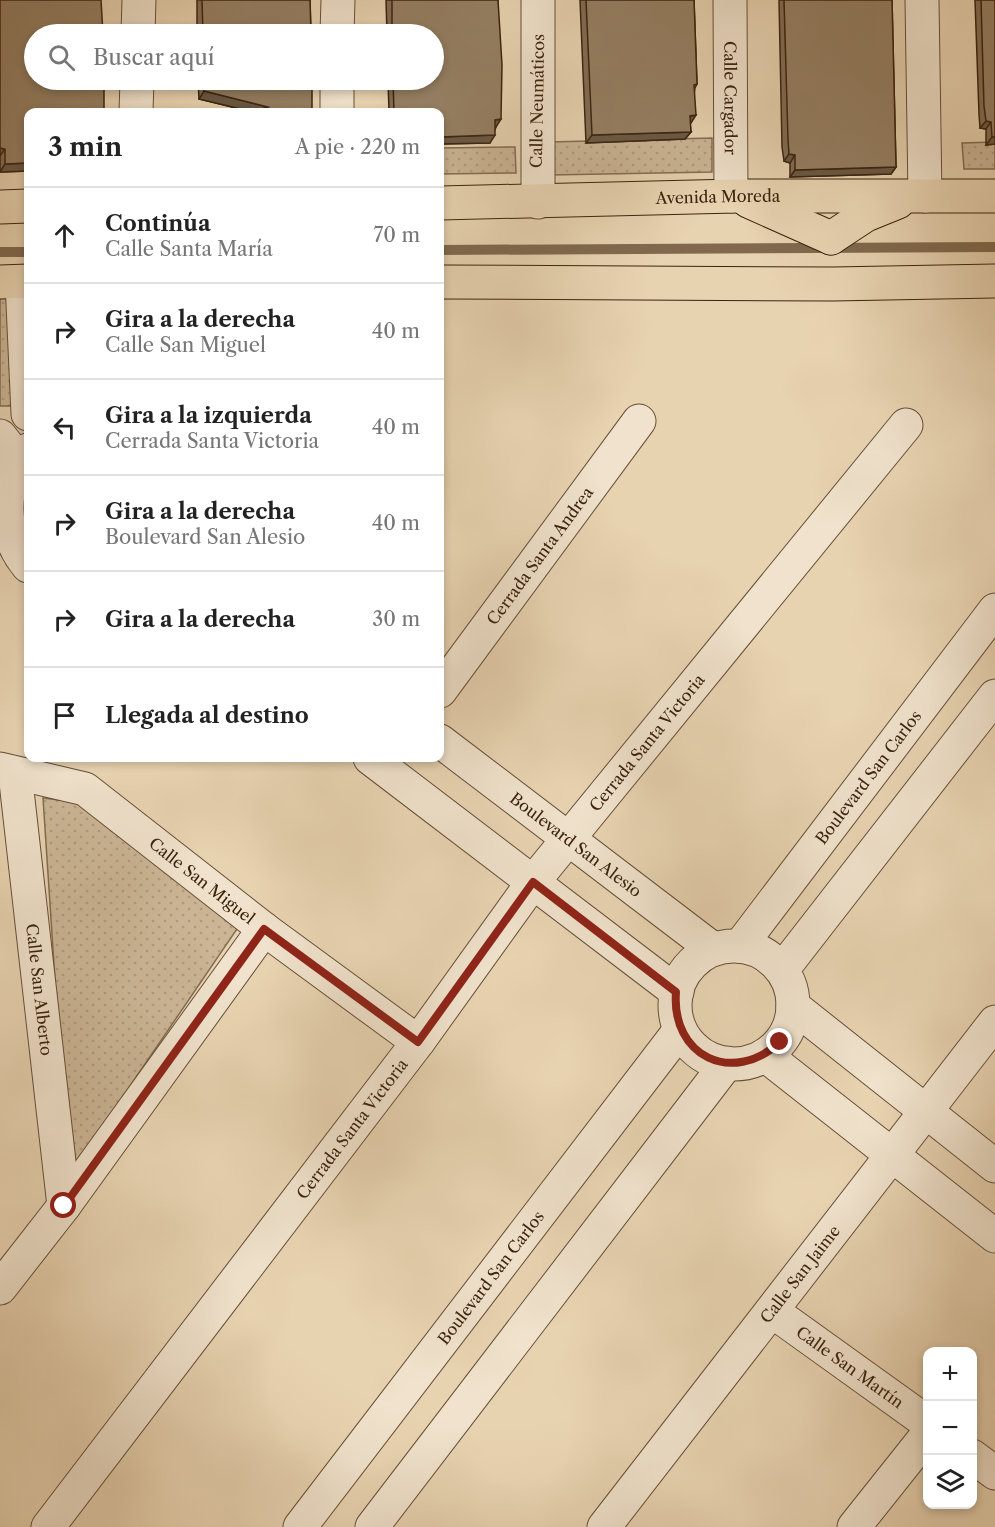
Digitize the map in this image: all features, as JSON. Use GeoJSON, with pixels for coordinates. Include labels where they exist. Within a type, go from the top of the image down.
{"type":"FeatureCollection","features":[{"type":"Feature","properties":{"kind":"main road","name":"Avenida Moreda"},"geometry":{"type":"LineString","coordinates":[[444,203],[733,196],[995,196]]}},
{"type":"Feature","properties":{"kind":"main road"},"geometry":{"type":"LineString","coordinates":[[733,196],[831,238]]}},
{"type":"Feature","properties":{"kind":"main road"},"geometry":{"type":"LineString","coordinates":[[831,238],[866,215],[920,196]]}},
{"type":"Feature","properties":{"kind":"main road"},"geometry":{"type":"LineString","coordinates":[[0,207],[24,206]]}},
{"type":"Feature","properties":{"kind":"main road"},"geometry":{"type":"LineString","coordinates":[[831,238],[833,284]]}},
{"type":"Feature","properties":{"kind":"main road"},"geometry":{"type":"LineString","coordinates":[[444,282],[833,284],[995,281]]}},
{"type":"Feature","properties":{"kind":"street"},"geometry":{"type":"LineString","coordinates":[[138,24],[139,0]]}},
{"type":"Feature","properties":{"kind":"street"},"geometry":{"type":"LineString","coordinates":[[338,0],[338,24]]}},
{"type":"Feature","properties":{"kind":"street","name":"Calle Neumáticos"},"geometry":{"type":"LineString","coordinates":[[537,202],[538,0]]}},
{"type":"Feature","properties":{"kind":"street","name":"Calle Cargador"},"geometry":{"type":"LineString","coordinates":[[730,0],[733,196]]}},
{"type":"Feature","properties":{"kind":"street"},"geometry":{"type":"LineString","coordinates":[[920,196],[922,0]]}},
{"type":"Feature","properties":{"kind":"street"},"geometry":{"type":"LineString","coordinates":[[136,108],[137,90]]}},
{"type":"Feature","properties":{"kind":"street"},"geometry":{"type":"LineString","coordinates":[[337,90],[337,108]]}},
{"type":"Feature","properties":{"kind":"street"},"geometry":{"type":"LineString","coordinates":[[17,282],[24,366]]}},
{"type":"Feature","properties":{"kind":"street","name":"Cerrada Santa Andrea"},"geometry":{"type":"LineString","coordinates":[[444,686],[639,421]]}},
{"type":"Feature","properties":{"kind":"street","name":"Cerrada Santa Victoria"},"geometry":{"type":"LineString","coordinates":[[48,1527],[418,1042],[533,882],[906,425]]}},
{"type":"Feature","properties":{"kind":"street"},"geometry":{"type":"LineString","coordinates":[[16,448],[1,505],[5,530],[15,552],[24,562]]}},
{"type":"Feature","properties":{"kind":"street","name":"Boulevard San Carlos"},"geometry":{"type":"LineString","coordinates":[[726,948],[995,610]]}},
{"type":"Feature","properties":{"kind":"street"},"geometry":{"type":"LineString","coordinates":[[782,970],[995,696]]}},
{"type":"Feature","properties":{"kind":"street","name":"Boulevard San Alesio"},"geometry":{"type":"LineString","coordinates":[[444,744],[567,839],[726,948]]}},
{"type":"Feature","properties":{"kind":"street"},"geometry":{"type":"LineString","coordinates":[[375,762],[676,992]]}},
{"type":"Feature","properties":{"kind":"street","name":"Calle San Miguel"},"geometry":{"type":"LineString","coordinates":[[7,771],[84,789],[264,929],[418,1042]]}},
{"type":"Feature","properties":{"kind":"street","name":"Calle San Alberto"},"geometry":{"type":"LineString","coordinates":[[7,771],[64,1206]]}},
{"type":"Feature","properties":{"kind":"street"},"geometry":{"type":"LineString","coordinates":[[0,1288],[64,1206],[264,929]]}},
{"type":"Feature","properties":{"kind":"street"},"geometry":{"type":"LineString","coordinates":[[726,948],[756,950],[782,970],[790,987],[793,1006],[790,1025],[780,1042],[765,1055],[746,1062],[727,1063],[708,1058],[692,1047],[680,1030],[675,1011],[676,992],[684,974],[696,959],[726,948]]}},
{"type":"Feature","properties":{"kind":"street"},"geometry":{"type":"LineString","coordinates":[[793,1006],[995,1166]]}},
{"type":"Feature","properties":{"kind":"street","name":"Calle San Jaime"},"geometry":{"type":"LineString","coordinates":[[604,1527],[995,1022]]}},
{"type":"Feature","properties":{"kind":"street","name":"Boulevard San Carlos"},"geometry":{"type":"LineString","coordinates":[[300,1527],[680,1030]]}},
{"type":"Feature","properties":{"kind":"street"},"geometry":{"type":"LineString","coordinates":[[765,1055],[995,1236]]}},
{"type":"Feature","properties":{"kind":"street"},"geometry":{"type":"LineString","coordinates":[[372,1527],[727,1063]]}},
{"type":"Feature","properties":{"kind":"street","name":"Calle San Martín"},"geometry":{"type":"LineString","coordinates":[[772,1311],[923,1420]]}},
{"type":"Feature","properties":{"kind":"street"},"geometry":{"type":"LineString","coordinates":[[855,1527],[923,1439]]}},
{"type":"Feature","properties":{"kind":"street"},"geometry":{"type":"LineString","coordinates":[[977,1460],[995,1473]]}},
{"type":"Feature","properties":{"kind":"shaded area"},"geometry":{"type":"Polygon","coordinates":[[[712,138],[712,172],[550,175],[549,142],[712,138]]]}},
{"type":"Feature","properties":{"kind":"shaded area"},"geometry":{"type":"Polygon","coordinates":[[[995,142],[995,169],[964,169],[962,143],[995,142]]]}},
{"type":"Feature","properties":{"kind":"shaded area"},"geometry":{"type":"Polygon","coordinates":[[[515,147],[516,173],[444,174],[444,148],[515,147]]]}},
{"type":"Feature","properties":{"kind":"shaded area"},"geometry":{"type":"Polygon","coordinates":[[[0,282],[22,282],[14,406],[0,406],[0,282]]]}},
{"type":"Feature","properties":{"kind":"shaded area"},"geometry":{"type":"Polygon","coordinates":[[[43,798],[83,803],[237,929],[68,1177],[43,798]]]}},
{"type":"Feature","properties":{"kind":"building"},"geometry":{"type":"Polygon","coordinates":[[[0,0],[101,0],[102,24],[24,24],[24,90],[104,90],[104,108],[24,108],[24,163],[5,164],[5,149],[0,148],[0,0]]]}},
{"type":"Feature","properties":{"kind":"building"},"geometry":{"type":"Polygon","coordinates":[[[202,0],[310,0],[311,24],[203,24],[202,0]]]}},
{"type":"Feature","properties":{"kind":"building"},"geometry":{"type":"Polygon","coordinates":[[[392,0],[498,0],[502,65],[501,119],[495,120],[495,135],[444,137],[444,108],[394,108],[393,90],[444,90],[444,24],[392,24],[392,0]]]}},
{"type":"Feature","properties":{"kind":"building"},"geometry":{"type":"Polygon","coordinates":[[[586,0],[694,0],[697,84],[694,85],[696,115],[690,116],[691,132],[592,135],[586,0]]]}},
{"type":"Feature","properties":{"kind":"building"},"geometry":{"type":"Polygon","coordinates":[[[784,0],[892,0],[896,167],[795,170],[795,155],[789,154],[788,139],[784,0]]]}},
{"type":"Feature","properties":{"kind":"building"},"geometry":{"type":"Polygon","coordinates":[[[981,0],[995,0],[995,137],[992,137],[991,122],[986,121],[984,106],[981,0]]]}},
{"type":"Feature","properties":{"kind":"building"},"geometry":{"type":"Polygon","coordinates":[[[312,90],[312,108],[265,108],[268,107],[204,91],[312,90]]]}},
{"type":"Feature","properties":{"kind":"waterway"},"geometry":{"type":"LineString","coordinates":[[444,250],[995,247]]}},
{"type":"Feature","properties":{"kind":"waterway"},"geometry":{"type":"LineString","coordinates":[[0,252],[24,252]]}},
{"type":"Feature","properties":{"kind":"route"},"geometry":{"type":"LineString","coordinates":[[64,1206],[264,929],[418,1042],[533,882],[676,992],[675,1011],[680,1030],[692,1047],[708,1058],[727,1063],[746,1062],[765,1055],[780,1042]]}}]}
